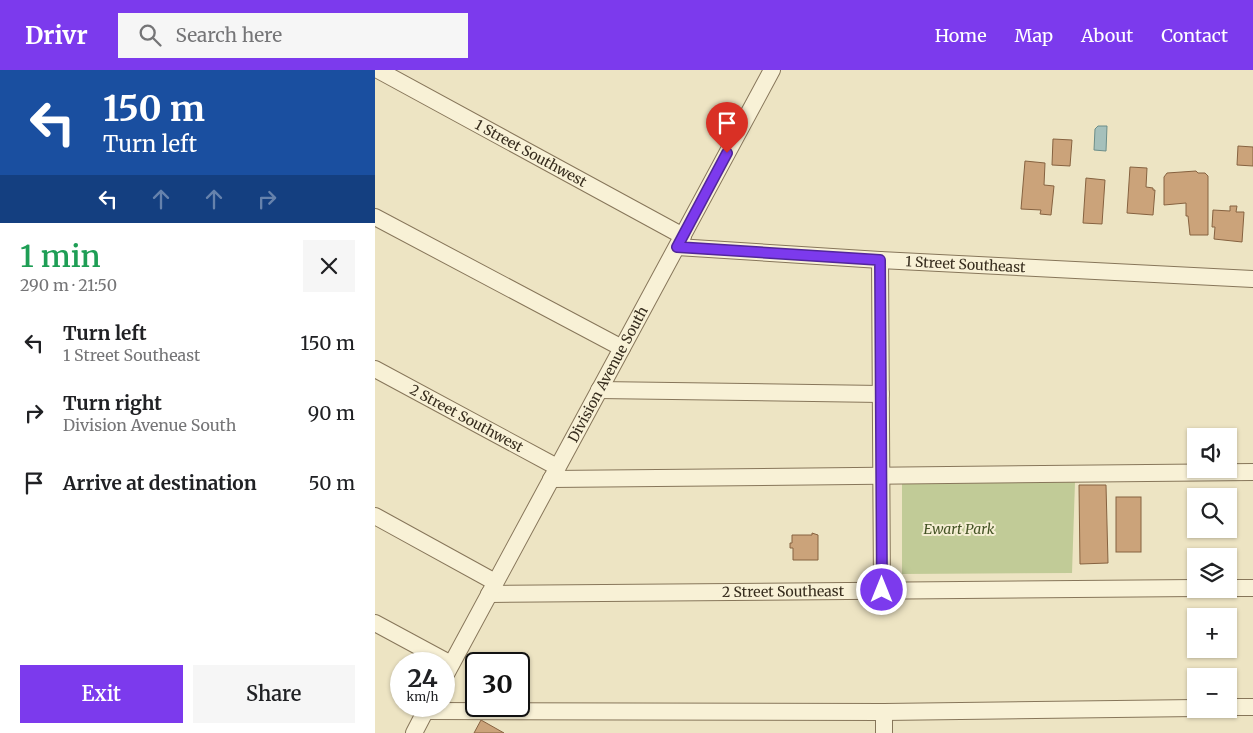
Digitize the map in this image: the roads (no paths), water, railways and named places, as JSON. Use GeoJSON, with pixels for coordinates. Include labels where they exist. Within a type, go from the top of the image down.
{"type":"FeatureCollection","features":[{"type":"Feature","properties":{"kind":"street","name":"1 Street Southwest"},"geometry":{"type":"LineString","coordinates":[[378,70],[680,241]]}},
{"type":"Feature","properties":{"kind":"street","name":"Division Avenue South"},"geometry":{"type":"LineString","coordinates":[[455,656],[623,348],[771,70]]}},
{"type":"Feature","properties":{"kind":"street"},"geometry":{"type":"LineString","coordinates":[[375,216],[623,348]]}},
{"type":"Feature","properties":{"kind":"street","name":"1 Street Southeast"},"geometry":{"type":"LineString","coordinates":[[680,241],[880,260],[1253,279]]}},
{"type":"Feature","properties":{"kind":"street"},"geometry":{"type":"LineString","coordinates":[[880,260],[882,590]]}},
{"type":"Feature","properties":{"kind":"street","name":"2 Street Southwest"},"geometry":{"type":"LineString","coordinates":[[375,369],[554,473]]}},
{"type":"Feature","properties":{"kind":"street"},"geometry":{"type":"LineString","coordinates":[[599,390],[881,394]]}},
{"type":"Feature","properties":{"kind":"street"},"geometry":{"type":"LineString","coordinates":[[554,473],[881,477],[1253,472]]}},
{"type":"Feature","properties":{"kind":"street"},"geometry":{"type":"LineString","coordinates":[[375,516],[492,588]]}},
{"type":"Feature","properties":{"kind":"street","name":"2 Street Southeast"},"geometry":{"type":"LineString","coordinates":[[492,588],[882,590],[1187,588]]}},
{"type":"Feature","properties":{"kind":"street"},"geometry":{"type":"LineString","coordinates":[[1237,588],[1253,588]]}},
{"type":"Feature","properties":{"kind":"street"},"geometry":{"type":"LineString","coordinates":[[375,623],[418,652]]}},
{"type":"Feature","properties":{"kind":"street"},"geometry":{"type":"LineString","coordinates":[[1237,708],[1253,707]]}},
{"type":"Feature","properties":{"kind":"street"},"geometry":{"type":"LineString","coordinates":[[455,709],[884,712],[1187,708]]}},
{"type":"Feature","properties":{"kind":"street"},"geometry":{"type":"LineString","coordinates":[[884,712],[884,733]]}},
{"type":"Feature","properties":{"kind":"street"},"geometry":{"type":"LineString","coordinates":[[414,733],[423,717]]}},
{"type":"Feature","properties":{"kind":"water"},"geometry":{"type":"Polygon","coordinates":[[[1098,126],[1107,126],[1106,151],[1094,150],[1095,129],[1098,126]]]}},
{"type":"Feature","properties":{"kind":"park label","name":"Ewart Park"},"geometry":{"type":"Point","coordinates":[959,529]}}]}
